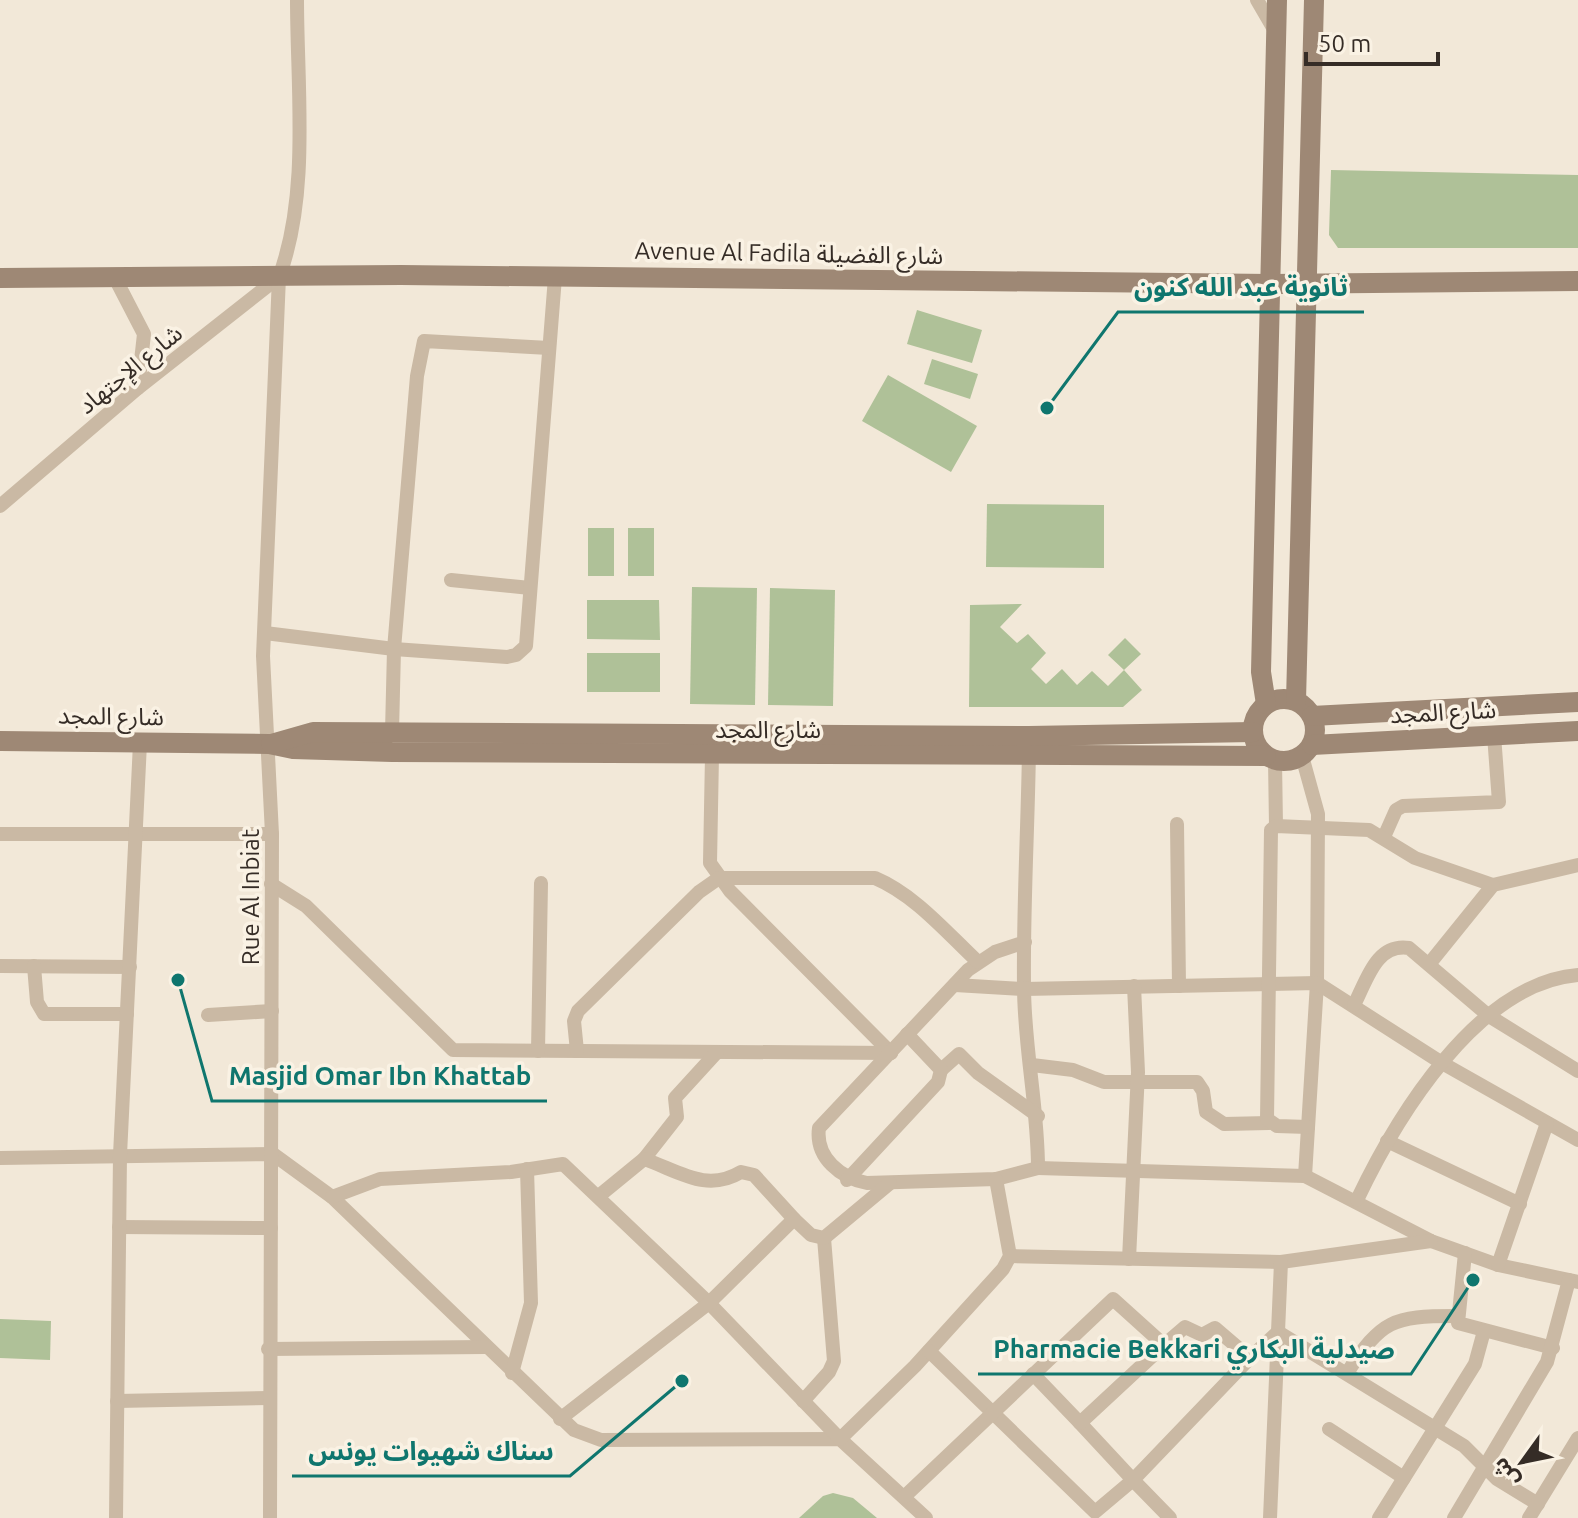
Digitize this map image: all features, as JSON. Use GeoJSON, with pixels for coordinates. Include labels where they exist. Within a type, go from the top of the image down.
{"type":"FeatureCollection","features":[{"type":"Feature","properties":{"kind":"street","name":"Rue Al Inbiat"},"geometry":{"type":"LineString","coordinates":[[270,1518],[268,1349],[273,1154],[272,834],[263,671],[282,270],[297,209],[297,0]]}},
{"type":"Feature","properties":{"kind":"street"},"geometry":{"type":"LineString","coordinates":[[1257,0],[1276,33]]}},
{"type":"Feature","properties":{"kind":"street"},"geometry":{"type":"LineString","coordinates":[[1266,704],[1261,672],[1277,0]]}},
{"type":"Feature","properties":{"kind":"street"},"geometry":{"type":"LineString","coordinates":[[1296,701],[1314,0]]}},
{"type":"Feature","properties":{"kind":"street","name":"Avenue Al Fadila شارع الفضيلة"},"geometry":{"type":"LineString","coordinates":[[0,278],[115,278],[282,270],[555,277],[1271,284],[1578,281]]}},
{"type":"Feature","properties":{"kind":"street","name":"شارع الإجتهاد"},"geometry":{"type":"LineString","coordinates":[[0,506],[282,270]]}},
{"type":"Feature","properties":{"kind":"street"},"geometry":{"type":"LineString","coordinates":[[265,633],[394,649],[516,655],[526,646],[555,277]]}},
{"type":"Feature","properties":{"kind":"street"},"geometry":{"type":"LineString","coordinates":[[115,278],[135,310],[144,334],[138,388]]}},
{"type":"Feature","properties":{"kind":"street"},"geometry":{"type":"LineString","coordinates":[[392,732],[394,649],[417,376],[424,341],[549,348]]}},
{"type":"Feature","properties":{"kind":"street"},"geometry":{"type":"LineString","coordinates":[[451,580],[530,588]]}},
{"type":"Feature","properties":{"kind":"street"},"geometry":{"type":"LineString","coordinates":[[1269,1123],[1269,837],[1276,826],[1270,758],[1253,732],[1254,722],[1266,704],[1281,699],[1296,701],[1312,716],[1315,736],[1307,751],[1284,762],[1270,758]]}},
{"type":"Feature","properties":{"kind":"street","name":"شارع المجد"},"geometry":{"type":"LineString","coordinates":[[1312,716],[1578,702]]}},
{"type":"Feature","properties":{"kind":"street","name":"شارع المجد"},"geometry":{"type":"LineString","coordinates":[[1307,751],[1578,731]]}},
{"type":"Feature","properties":{"kind":"street","name":"شارع المجد"},"geometry":{"type":"LineString","coordinates":[[269,744],[313,732],[1029,736],[1253,732]]}},
{"type":"Feature","properties":{"kind":"street"},"geometry":{"type":"LineString","coordinates":[[1384,837],[1396,810],[1403,806],[1499,802],[1494,735]]}},
{"type":"Feature","properties":{"kind":"street"},"geometry":{"type":"LineString","coordinates":[[1029,736],[1024,989],[1038,1116],[1038,1168]]}},
{"type":"Feature","properties":{"kind":"street","name":"شارع المجد"},"geometry":{"type":"LineString","coordinates":[[0,741],[269,744],[293,749],[365,751],[1270,758]]}},
{"type":"Feature","properties":{"kind":"street"},"geometry":{"type":"LineString","coordinates":[[116,1518],[120,1155],[140,743]]}},
{"type":"Feature","properties":{"kind":"street"},"geometry":{"type":"LineString","coordinates":[[1305,1176],[1317,983],[1318,829],[1316,797],[1307,751]]}},
{"type":"Feature","properties":{"kind":"street"},"geometry":{"type":"LineString","coordinates":[[712,755],[709,851],[710,863],[719,878],[891,1053]]}},
{"type":"Feature","properties":{"kind":"street"},"geometry":{"type":"LineString","coordinates":[[1177,824],[1179,986]]}},
{"type":"Feature","properties":{"kind":"street"},"geometry":{"type":"LineString","coordinates":[[1276,826],[1318,829],[1354,827],[1384,837],[1415,858],[1493,885],[1578,865]]}},
{"type":"Feature","properties":{"kind":"street"},"geometry":{"type":"LineString","coordinates":[[0,834],[272,834]]}},
{"type":"Feature","properties":{"kind":"street"},"geometry":{"type":"LineString","coordinates":[[577,1051],[574,1021],[578,1011],[699,892],[719,878],[875,878],[891,885],[921,907],[978,962]]}},
{"type":"Feature","properties":{"kind":"street"},"geometry":{"type":"LineString","coordinates":[[538,1051],[541,883]]}},
{"type":"Feature","properties":{"kind":"street"},"geometry":{"type":"LineString","coordinates":[[271,884],[306,906],[453,1050],[891,1053]]}},
{"type":"Feature","properties":{"kind":"street"},"geometry":{"type":"LineString","coordinates":[[1430,963],[1493,885]]}},
{"type":"Feature","properties":{"kind":"street"},"geometry":{"type":"LineString","coordinates":[[1025,942],[995,952],[978,962],[955,985],[819,1128],[821,1150],[847,1180],[996,1179],[1038,1168],[1305,1176],[1357,1200],[1431,1241],[1498,1265],[1574,1281],[1553,1348],[1536,1384],[1454,1518]]}},
{"type":"Feature","properties":{"kind":"street"},"geometry":{"type":"LineString","coordinates":[[1354,1005],[1380,956],[1388,949],[1409,948],[1489,1016],[1578,1071]]}},
{"type":"Feature","properties":{"kind":"street"},"geometry":{"type":"LineString","coordinates":[[0,966],[130,967]]}},
{"type":"Feature","properties":{"kind":"street"},"geometry":{"type":"LineString","coordinates":[[34,966],[37,1002],[44,1014],[127,1014]]}},
{"type":"Feature","properties":{"kind":"street"},"geometry":{"type":"LineString","coordinates":[[1357,1200],[1387,1141],[1442,1063],[1489,1016],[1535,985],[1578,975]]}},
{"type":"Feature","properties":{"kind":"street"},"geometry":{"type":"LineString","coordinates":[[955,985],[1024,989],[1317,983],[1442,1063],[1578,1140]]}},
{"type":"Feature","properties":{"kind":"street"},"geometry":{"type":"LineString","coordinates":[[1129,1259],[1138,1085],[1134,986]]}},
{"type":"Feature","properties":{"kind":"street"},"geometry":{"type":"LineString","coordinates":[[208,1015],[272,1011]]}},
{"type":"Feature","properties":{"kind":"street"},"geometry":{"type":"LineString","coordinates":[[907,1034],[941,1070]]}},
{"type":"Feature","properties":{"kind":"street"},"geometry":{"type":"LineString","coordinates":[[600,1195],[644,1159],[677,1117],[675,1098],[717,1052]]}},
{"type":"Feature","properties":{"kind":"street"},"geometry":{"type":"LineString","coordinates":[[847,1180],[938,1082],[941,1070],[959,1054],[978,1073],[1038,1116]]}},
{"type":"Feature","properties":{"kind":"street"},"geometry":{"type":"LineString","coordinates":[[1032,1065],[1073,1070],[1104,1082],[1138,1085],[1197,1082],[1203,1091],[1206,1112],[1218,1122],[1308,1127]]}},
{"type":"Feature","properties":{"kind":"street"},"geometry":{"type":"LineString","coordinates":[[1498,1265],[1547,1123]]}},
{"type":"Feature","properties":{"kind":"street"},"geometry":{"type":"LineString","coordinates":[[1387,1141],[1520,1204]]}},
{"type":"Feature","properties":{"kind":"street"},"geometry":{"type":"LineString","coordinates":[[0,1158],[273,1154],[332,1197],[560,1419],[585,1436],[601,1440],[840,1439],[981,1296],[1010,1256],[996,1179]]}},
{"type":"Feature","properties":{"kind":"street"},"geometry":{"type":"LineString","coordinates":[[644,1159],[709,1182],[725,1182],[741,1172],[754,1175],[811,1235],[824,1238]]}},
{"type":"Feature","properties":{"kind":"street"},"geometry":{"type":"LineString","coordinates":[[332,1197],[380,1179],[563,1164],[600,1195],[840,1439],[926,1518]]}},
{"type":"Feature","properties":{"kind":"street"},"geometry":{"type":"LineString","coordinates":[[512,1373],[531,1303],[527,1169]]}},
{"type":"Feature","properties":{"kind":"street"},"geometry":{"type":"LineString","coordinates":[[824,1238],[891,1182]]}},
{"type":"Feature","properties":{"kind":"street"},"geometry":{"type":"LineString","coordinates":[[560,1419],[709,1303],[794,1219]]}},
{"type":"Feature","properties":{"kind":"street"},"geometry":{"type":"LineString","coordinates":[[119,1227],[271,1228]]}},
{"type":"Feature","properties":{"kind":"street"},"geometry":{"type":"LineString","coordinates":[[803,1401],[829,1372],[834,1361],[824,1238]]}},
{"type":"Feature","properties":{"kind":"street"},"geometry":{"type":"LineString","coordinates":[[1010,1256],[1281,1262],[1431,1241]]}},
{"type":"Feature","properties":{"kind":"street"},"geometry":{"type":"LineString","coordinates":[[1465,1253],[1456,1316],[1461,1326],[1553,1348]]}},
{"type":"Feature","properties":{"kind":"street"},"geometry":{"type":"LineString","coordinates":[[1270,1518],[1281,1262]]}},
{"type":"Feature","properties":{"kind":"street"},"geometry":{"type":"LineString","coordinates":[[904,1497],[1113,1299],[1164,1345]]}},
{"type":"Feature","properties":{"kind":"street"},"geometry":{"type":"LineString","coordinates":[[1347,1373],[1386,1324],[1419,1316],[1456,1316]]}},
{"type":"Feature","properties":{"kind":"street"},"geometry":{"type":"LineString","coordinates":[[1080,1423],[1185,1327],[1202,1335],[1215,1328],[1250,1358]]}},
{"type":"Feature","properties":{"kind":"street"},"geometry":{"type":"LineString","coordinates":[[1379,1518],[1475,1364],[1484,1331]]}},
{"type":"Feature","properties":{"kind":"street"},"geometry":{"type":"LineString","coordinates":[[929,1351],[994,1412],[1092,1515],[1133,1480],[1278,1332]]}},
{"type":"Feature","properties":{"kind":"street"},"geometry":{"type":"LineString","coordinates":[[1278,1332],[1464,1446],[1497,1479],[1538,1504]]}},
{"type":"Feature","properties":{"kind":"street"},"geometry":{"type":"LineString","coordinates":[[268,1349],[485,1347]]}},
{"type":"Feature","properties":{"kind":"street"},"geometry":{"type":"LineString","coordinates":[[1033,1374],[1170,1518]]}},
{"type":"Feature","properties":{"kind":"street"},"geometry":{"type":"LineString","coordinates":[[117,1401],[269,1398]]}},
{"type":"Feature","properties":{"kind":"street"},"geometry":{"type":"LineString","coordinates":[[1329,1429],[1404,1478]]}},
{"type":"Feature","properties":{"kind":"street"},"geometry":{"type":"LineString","coordinates":[[1529,1518],[1578,1438]]}},
{"type":"Feature","properties":{"kind":"green space"},"geometry":{"type":"Polygon","coordinates":[[[1331,170],[1578,175],[1578,248],[1338,248],[1329,235],[1331,170]]]}},
{"type":"Feature","properties":{"kind":"green space"},"geometry":{"type":"Polygon","coordinates":[[[917,310],[982,330],[972,363],[907,344],[917,310]]]}},
{"type":"Feature","properties":{"kind":"green space"},"geometry":{"type":"Polygon","coordinates":[[[932,359],[978,374],[970,399],[924,384],[932,359]]]}},
{"type":"Feature","properties":{"kind":"green space"},"geometry":{"type":"Polygon","coordinates":[[[888,375],[977,426],[951,472],[862,421],[888,375]]]}},
{"type":"Feature","properties":{"kind":"green space"},"geometry":{"type":"Polygon","coordinates":[[[987,504],[1104,505],[1104,568],[986,567],[987,504]]]}},
{"type":"Feature","properties":{"kind":"green space"},"geometry":{"type":"Polygon","coordinates":[[[588,528],[614,528],[614,576],[588,576],[588,528]]]}},
{"type":"Feature","properties":{"kind":"green space"},"geometry":{"type":"Polygon","coordinates":[[[628,528],[654,528],[654,576],[628,576],[628,528]]]}},
{"type":"Feature","properties":{"kind":"green space"},"geometry":{"type":"Polygon","coordinates":[[[692,587],[757,588],[755,705],[690,704],[692,587]]]}},
{"type":"Feature","properties":{"kind":"green space"},"geometry":{"type":"Polygon","coordinates":[[[770,588],[835,590],[833,706],[768,705],[770,588]]]}},
{"type":"Feature","properties":{"kind":"green space"},"geometry":{"type":"Polygon","coordinates":[[[587,600],[659,600],[660,640],[587,639],[587,600]]]}},
{"type":"Feature","properties":{"kind":"green space"},"geometry":{"type":"Polygon","coordinates":[[[1022,604],[1000,627],[1017,643],[1028,634],[1046,653],[1031,669],[1046,684],[1062,669],[1077,685],[1092,671],[1108,686],[1124,670],[1142,690],[1123,707],[969,707],[970,605],[1022,604]]]}},
{"type":"Feature","properties":{"kind":"green space"},"geometry":{"type":"Polygon","coordinates":[[[1125,638],[1141,654],[1124,670],[1108,655],[1125,638]]]}},
{"type":"Feature","properties":{"kind":"green space"},"geometry":{"type":"Polygon","coordinates":[[[587,653],[660,653],[660,692],[587,692],[587,653]]]}},
{"type":"Feature","properties":{"kind":"green space"},"geometry":{"type":"Polygon","coordinates":[[[0,1319],[51,1321],[50,1360],[0,1358],[0,1319]]]}},
{"type":"Feature","properties":{"kind":"green space"},"geometry":{"type":"Polygon","coordinates":[[[833,1493],[853,1498],[877,1518],[799,1518],[823,1496],[833,1493]]]}},
{"type":"Feature","properties":{"kind":"place","name":"ثانوية عبد الله كنون"},"geometry":{"type":"Point","coordinates":[1047,408]}},
{"type":"Feature","properties":{"kind":"place","name":"Masjid Omar Ibn Khattab"},"geometry":{"type":"Point","coordinates":[178,980]}},
{"type":"Feature","properties":{"kind":"place","name":"Pharmacie Bekkari صيدلية البكاري"},"geometry":{"type":"Point","coordinates":[1473,1280]}},
{"type":"Feature","properties":{"kind":"place","name":"سناك شهيوات يونس"},"geometry":{"type":"Point","coordinates":[682,1381]}}]}
